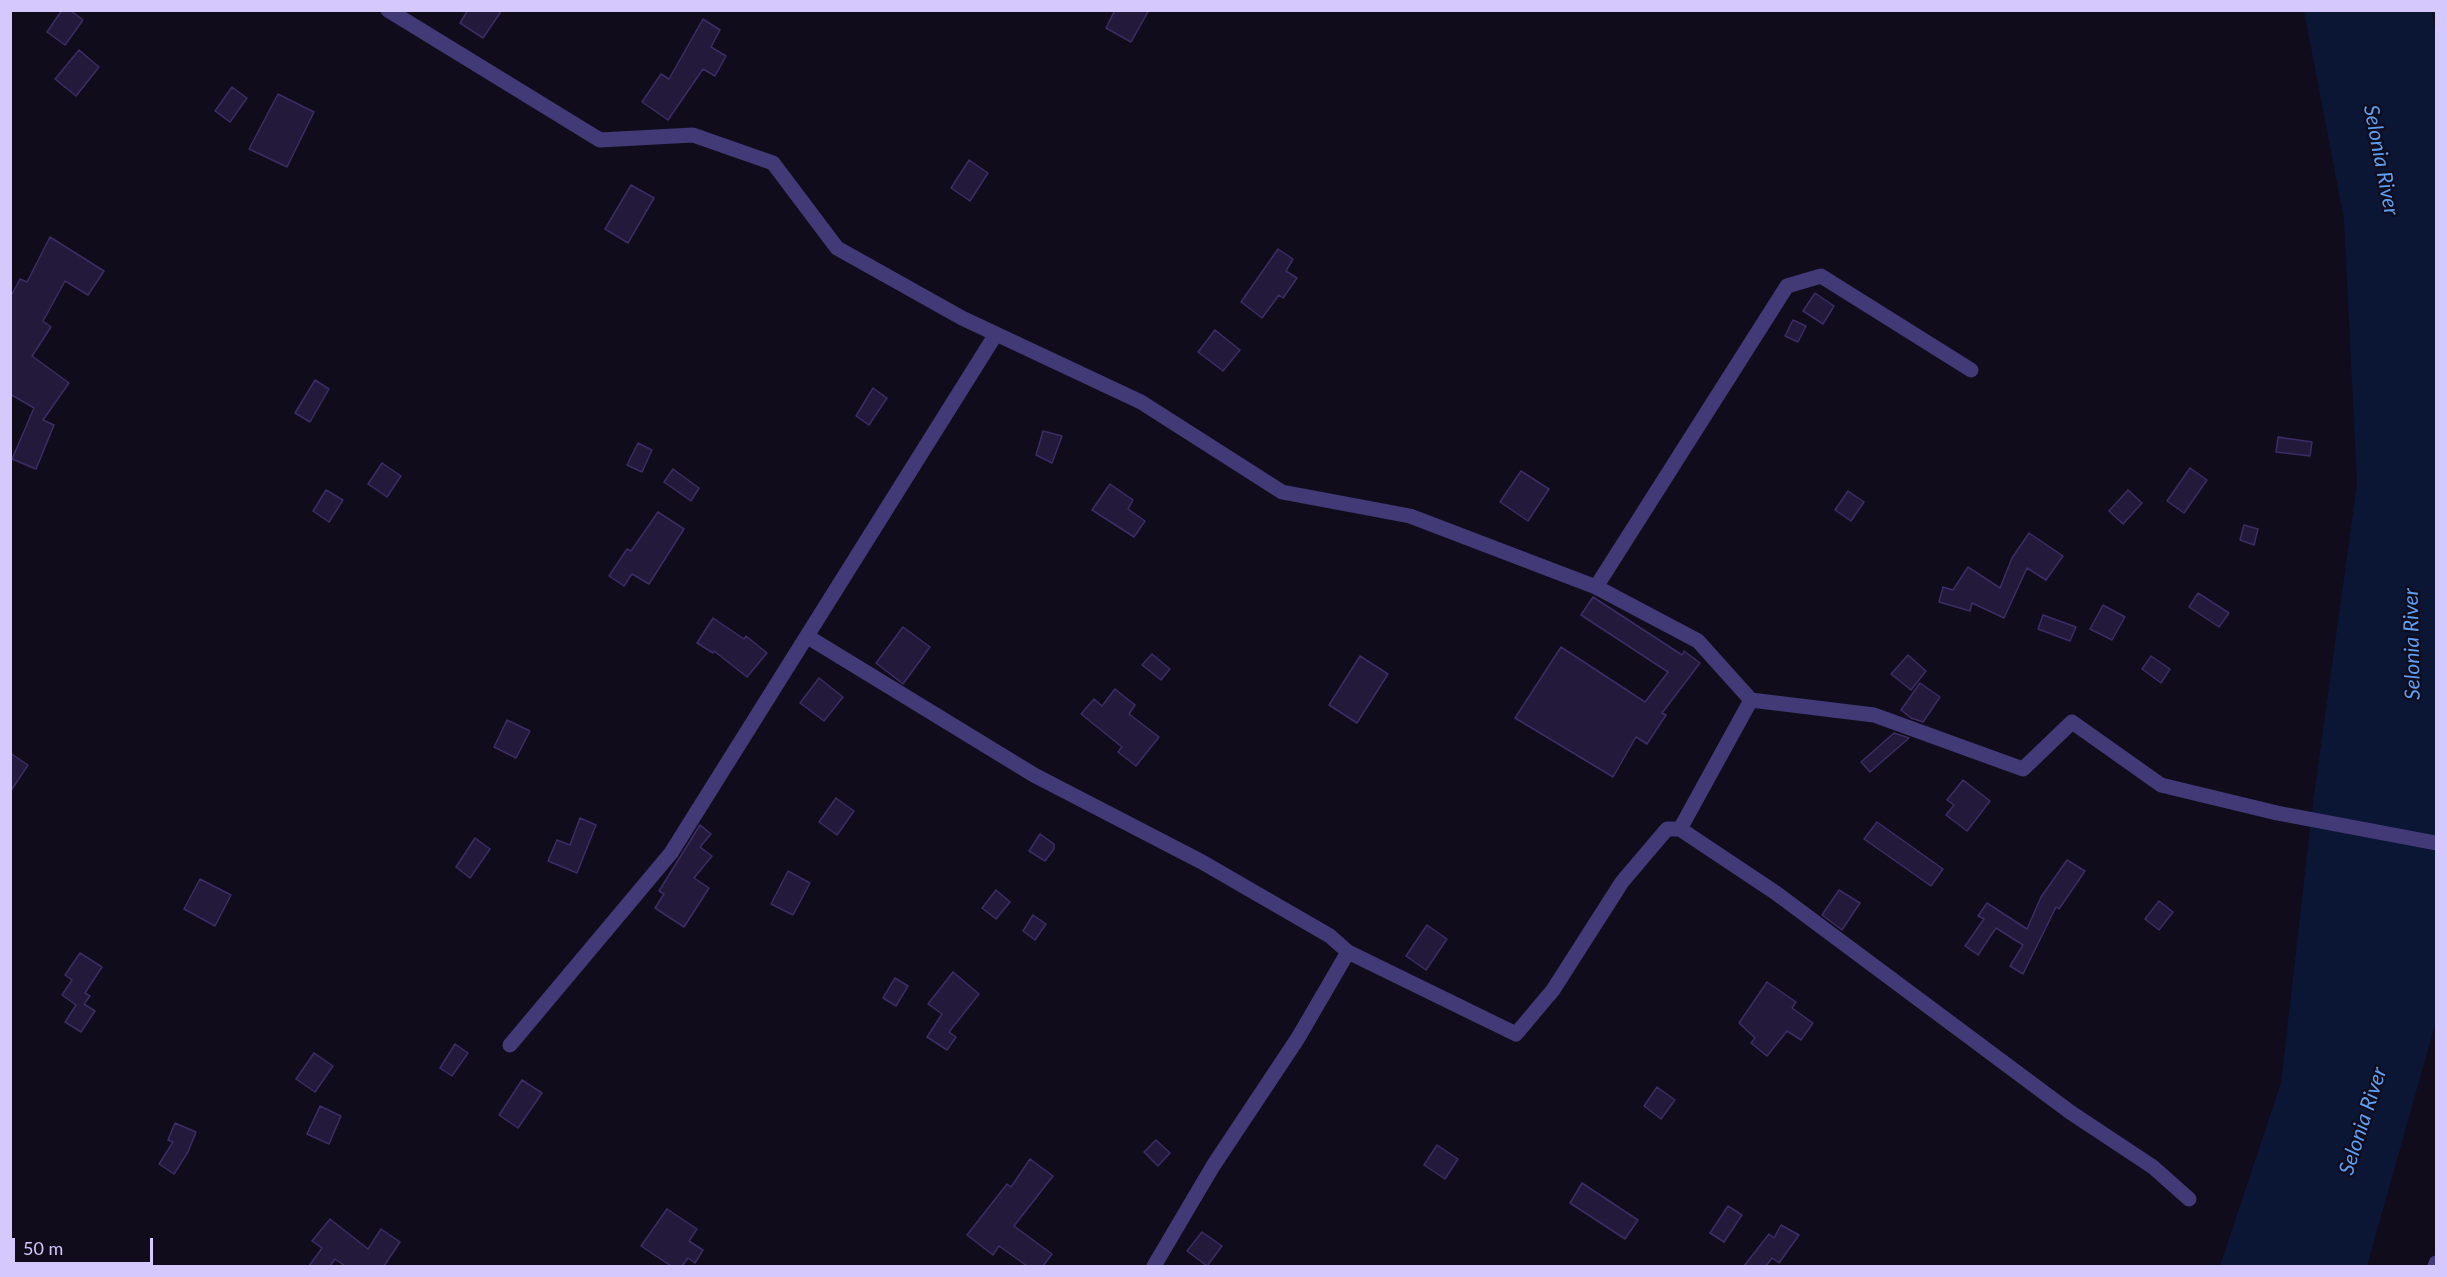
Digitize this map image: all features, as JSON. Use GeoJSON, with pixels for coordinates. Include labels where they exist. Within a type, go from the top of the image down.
{"type":"FeatureCollection","features":[{"type":"Feature","properties":{"kind":"street"},"geometry":{"type":"LineString","coordinates":[[388,10],[600,140],[693,135],[773,163],[837,248],[996,334],[1141,402],[1282,492],[1410,516],[1596,587],[1698,641],[1751,700],[1874,715],[2023,769],[2072,722],[2161,785],[2277,813],[2436,843]]}},
{"type":"Feature","properties":{"kind":"street"},"geometry":{"type":"LineString","coordinates":[[1596,587],[1787,286],[1821,276],[1971,370]]}},
{"type":"Feature","properties":{"kind":"street"},"geometry":{"type":"LineString","coordinates":[[510,1045],[671,853],[996,334]]}},
{"type":"Feature","properties":{"kind":"street"},"geometry":{"type":"LineString","coordinates":[[808,637],[1034,775],[1202,862],[1330,936],[1348,952],[1516,1034],[1553,990],[1622,882],[1667,829],[1680,829],[1776,893],[2070,1112],[2153,1167],[2189,1199]]}},
{"type":"Feature","properties":{"kind":"street"},"geometry":{"type":"LineString","coordinates":[[1680,829],[1751,700]]}},
{"type":"Feature","properties":{"kind":"street"},"geometry":{"type":"LineString","coordinates":[[1154,1266],[1213,1166],[1298,1038],[1348,952]]}},
{"type":"Feature","properties":{"kind":"water","name":"Selonia River"},"geometry":{"type":"Polygon","coordinates":[[[2304,11],[2432,11],[2436,37],[2436,1021],[2367,1266],[2220,1266],[2281,1083],[2313,803],[2357,484],[2344,219],[2304,11]]]}},
{"type":"Feature","properties":{"kind":"building"},"geometry":{"type":"Polygon","coordinates":[[[62,10],[70,10],[83,20],[65,45],[47,32],[62,10]]]}},
{"type":"Feature","properties":{"kind":"building"},"geometry":{"type":"Polygon","coordinates":[[[468,10],[502,10],[483,38],[460,23],[468,10]]]}},
{"type":"Feature","properties":{"kind":"building"},"geometry":{"type":"Polygon","coordinates":[[[1115,10],[1149,10],[1131,42],[1106,28],[1115,10]]]}},
{"type":"Feature","properties":{"kind":"building"},"geometry":{"type":"Polygon","coordinates":[[[703,19],[720,30],[711,47],[726,56],[715,76],[703,69],[668,120],[642,102],[661,74],[669,79],[703,19]]]}},
{"type":"Feature","properties":{"kind":"building"},"geometry":{"type":"Polygon","coordinates":[[[79,50],[99,67],[76,96],[55,79],[79,50]]]}},
{"type":"Feature","properties":{"kind":"building"},"geometry":{"type":"Polygon","coordinates":[[[232,87],[247,98],[230,122],[215,111],[232,87]]]}},
{"type":"Feature","properties":{"kind":"building"},"geometry":{"type":"Polygon","coordinates":[[[278,94],[314,112],[287,167],[249,149],[278,94]]]}},
{"type":"Feature","properties":{"kind":"building"},"geometry":{"type":"Polygon","coordinates":[[[969,160],[988,173],[970,201],[951,188],[969,160]]]}},
{"type":"Feature","properties":{"kind":"building"},"geometry":{"type":"Polygon","coordinates":[[[631,185],[654,198],[628,243],[605,229],[631,185]]]}},
{"type":"Feature","properties":{"kind":"building"},"geometry":{"type":"Polygon","coordinates":[[[50,237],[104,271],[88,295],[65,281],[43,321],[51,327],[32,356],[69,383],[43,420],[54,425],[36,469],[12,459],[34,408],[10,394],[10,298],[20,279],[27,282],[50,237]]]}},
{"type":"Feature","properties":{"kind":"building"},"geometry":{"type":"Polygon","coordinates":[[[1278,249],[1293,259],[1286,271],[1297,278],[1283,298],[1279,295],[1262,318],[1241,302],[1278,249]]]}},
{"type":"Feature","properties":{"kind":"building"},"geometry":{"type":"Polygon","coordinates":[[[1815,293],[1834,306],[1823,324],[1803,311],[1815,293]]]}},
{"type":"Feature","properties":{"kind":"building"},"geometry":{"type":"Polygon","coordinates":[[[1793,320],[1806,326],[1798,342],[1785,336],[1793,320]]]}},
{"type":"Feature","properties":{"kind":"building"},"geometry":{"type":"Polygon","coordinates":[[[1215,330],[1240,350],[1223,371],[1198,352],[1215,330]]]}},
{"type":"Feature","properties":{"kind":"building"},"geometry":{"type":"Polygon","coordinates":[[[315,380],[329,389],[310,422],[295,413],[315,380]]]}},
{"type":"Feature","properties":{"kind":"building"},"geometry":{"type":"Polygon","coordinates":[[[873,388],[887,398],[869,425],[856,416],[873,388]]]}},
{"type":"Feature","properties":{"kind":"building"},"geometry":{"type":"Polygon","coordinates":[[[1043,431],[1062,436],[1052,463],[1036,455],[1043,431]]]}},
{"type":"Feature","properties":{"kind":"building"},"geometry":{"type":"Polygon","coordinates":[[[2278,437],[2312,442],[2310,456],[2276,452],[2278,437]]]}},
{"type":"Feature","properties":{"kind":"building"},"geometry":{"type":"Polygon","coordinates":[[[638,443],[652,450],[642,472],[627,465],[638,443]]]}},
{"type":"Feature","properties":{"kind":"building"},"geometry":{"type":"Polygon","coordinates":[[[382,463],[401,476],[387,497],[368,484],[382,463]]]}},
{"type":"Feature","properties":{"kind":"building"},"geometry":{"type":"Polygon","coordinates":[[[2190,468],[2207,480],[2184,513],[2167,501],[2190,468]]]}},
{"type":"Feature","properties":{"kind":"building"},"geometry":{"type":"Polygon","coordinates":[[[673,469],[699,488],[691,501],[664,482],[673,469]]]}},
{"type":"Feature","properties":{"kind":"building"},"geometry":{"type":"Polygon","coordinates":[[[1521,471],[1549,489],[1528,521],[1500,502],[1521,471]]]}},
{"type":"Feature","properties":{"kind":"building"},"geometry":{"type":"Polygon","coordinates":[[[1110,484],[1133,500],[1128,509],[1145,521],[1134,537],[1092,510],[1110,484]]]}},
{"type":"Feature","properties":{"kind":"building"},"geometry":{"type":"Polygon","coordinates":[[[326,490],[343,500],[329,522],[313,511],[326,490]]]}},
{"type":"Feature","properties":{"kind":"building"},"geometry":{"type":"Polygon","coordinates":[[[2128,490],[2142,503],[2123,524],[2109,511],[2128,490]]]}},
{"type":"Feature","properties":{"kind":"building"},"geometry":{"type":"Polygon","coordinates":[[[1848,491],[1864,502],[1851,521],[1835,510],[1848,491]]]}},
{"type":"Feature","properties":{"kind":"building"},"geometry":{"type":"Polygon","coordinates":[[[658,512],[684,529],[649,584],[632,574],[624,586],[609,576],[627,549],[631,551],[658,512]]]}},
{"type":"Feature","properties":{"kind":"building"},"geometry":{"type":"Polygon","coordinates":[[[2244,525],[2258,529],[2254,545],[2240,540],[2244,525]]]}},
{"type":"Feature","properties":{"kind":"building"},"geometry":{"type":"Polygon","coordinates":[[[2029,533],[2063,556],[2046,580],[2027,568],[2004,618],[1972,603],[1970,611],[1939,602],[1943,587],[1953,590],[1968,567],[2000,588],[2012,558],[2029,533]]]}},
{"type":"Feature","properties":{"kind":"building"},"geometry":{"type":"Polygon","coordinates":[[[2198,593],[2229,613],[2219,627],[2189,607],[2198,593]]]}},
{"type":"Feature","properties":{"kind":"building"},"geometry":{"type":"Polygon","coordinates":[[[1593,597],[1682,655],[1684,651],[1700,663],[1662,713],[1666,715],[1647,744],[1636,737],[1613,777],[1515,718],[1561,647],[1645,702],[1668,672],[1581,615],[1593,597]]]}},
{"type":"Feature","properties":{"kind":"building"},"geometry":{"type":"Polygon","coordinates":[[[2103,605],[2125,617],[2112,640],[2090,629],[2103,605]]]}},
{"type":"Feature","properties":{"kind":"building"},"geometry":{"type":"Polygon","coordinates":[[[2043,615],[2076,627],[2070,641],[2038,629],[2043,615]]]}},
{"type":"Feature","properties":{"kind":"building"},"geometry":{"type":"Polygon","coordinates":[[[713,618],[744,639],[746,636],[767,653],[747,677],[714,651],[713,653],[697,643],[713,618]]]}},
{"type":"Feature","properties":{"kind":"building"},"geometry":{"type":"Polygon","coordinates":[[[903,627],[930,647],[903,684],[876,663],[903,627]]]}},
{"type":"Feature","properties":{"kind":"building"},"geometry":{"type":"Polygon","coordinates":[[[1152,654],[1170,669],[1161,680],[1142,665],[1152,654]]]}},
{"type":"Feature","properties":{"kind":"building"},"geometry":{"type":"Polygon","coordinates":[[[1908,655],[1926,671],[1911,690],[1891,674],[1908,655]]]}},
{"type":"Feature","properties":{"kind":"building"},"geometry":{"type":"Polygon","coordinates":[[[1360,656],[1388,674],[1357,723],[1329,705],[1360,656]]]}},
{"type":"Feature","properties":{"kind":"building"},"geometry":{"type":"Polygon","coordinates":[[[2151,656],[2170,669],[2161,683],[2142,669],[2151,656]]]}},
{"type":"Feature","properties":{"kind":"building"},"geometry":{"type":"Polygon","coordinates":[[[819,678],[843,697],[824,721],[800,703],[819,678]]]}},
{"type":"Feature","properties":{"kind":"building"},"geometry":{"type":"Polygon","coordinates":[[[1920,683],[1940,697],[1923,722],[1911,718],[1901,710],[1920,683]]]}},
{"type":"Feature","properties":{"kind":"building"},"geometry":{"type":"Polygon","coordinates":[[[1115,689],[1135,705],[1129,714],[1159,737],[1136,766],[1118,752],[1122,747],[1081,714],[1094,699],[1102,706],[1115,689]]]}},
{"type":"Feature","properties":{"kind":"building"},"geometry":{"type":"Polygon","coordinates":[[[507,720],[530,731],[516,758],[494,747],[507,720]]]}},
{"type":"Feature","properties":{"kind":"building"},"geometry":{"type":"Polygon","coordinates":[[[1894,733],[1909,738],[1870,772],[1861,762],[1894,733]]]}},
{"type":"Feature","properties":{"kind":"building"},"geometry":{"type":"Polygon","coordinates":[[[10,753],[28,765],[10,792],[10,753]]]}},
{"type":"Feature","properties":{"kind":"building"},"geometry":{"type":"Polygon","coordinates":[[[1963,780],[1990,801],[1967,831],[1946,815],[1954,805],[1947,800],[1963,780]]]}},
{"type":"Feature","properties":{"kind":"building"},"geometry":{"type":"Polygon","coordinates":[[[836,798],[854,811],[837,835],[819,822],[836,798]]]}},
{"type":"Feature","properties":{"kind":"building"},"geometry":{"type":"Polygon","coordinates":[[[580,818],[596,825],[577,873],[548,861],[557,840],[570,845],[580,818]]]}},
{"type":"Feature","properties":{"kind":"building"},"geometry":{"type":"Polygon","coordinates":[[[1877,822],[1943,869],[1931,886],[1864,839],[1877,822]]]}},
{"type":"Feature","properties":{"kind":"building"},"geometry":{"type":"Polygon","coordinates":[[[700,825],[711,834],[700,847],[712,856],[694,878],[709,888],[684,927],[655,908],[664,894],[659,891],[700,825]]]}},
{"type":"Feature","properties":{"kind":"building"},"geometry":{"type":"Polygon","coordinates":[[[1040,834],[1054,844],[1054,849],[1045,861],[1029,851],[1040,834]]]}},
{"type":"Feature","properties":{"kind":"building"},"geometry":{"type":"Polygon","coordinates":[[[475,838],[490,849],[470,878],[456,867],[475,838]]]}},
{"type":"Feature","properties":{"kind":"building"},"geometry":{"type":"Polygon","coordinates":[[[2067,860],[2085,871],[2059,909],[2056,907],[2023,974],[2010,966],[2023,945],[1996,928],[1978,955],[1965,946],[1984,919],[1978,916],[1987,903],[2027,929],[2041,897],[2067,860]]]}},
{"type":"Feature","properties":{"kind":"building"},"geometry":{"type":"Polygon","coordinates":[[[788,871],[810,883],[793,915],[771,904],[788,871]]]}},
{"type":"Feature","properties":{"kind":"building"},"geometry":{"type":"Polygon","coordinates":[[[200,879],[231,895],[215,926],[184,909],[200,879]]]}},
{"type":"Feature","properties":{"kind":"building"},"geometry":{"type":"Polygon","coordinates":[[[996,890],[1010,902],[996,919],[982,908],[996,890]]]}},
{"type":"Feature","properties":{"kind":"building"},"geometry":{"type":"Polygon","coordinates":[[[1839,890],[1860,903],[1842,930],[1822,915],[1839,890]]]}},
{"type":"Feature","properties":{"kind":"building"},"geometry":{"type":"Polygon","coordinates":[[[2159,901],[2173,912],[2159,930],[2145,919],[2159,901]]]}},
{"type":"Feature","properties":{"kind":"building"},"geometry":{"type":"Polygon","coordinates":[[[1033,915],[1046,924],[1035,940],[1023,931],[1033,915]]]}},
{"type":"Feature","properties":{"kind":"building"},"geometry":{"type":"Polygon","coordinates":[[[1427,925],[1447,939],[1426,970],[1406,956],[1427,925]]]}},
{"type":"Feature","properties":{"kind":"building"},"geometry":{"type":"Polygon","coordinates":[[[80,953],[102,967],[85,993],[90,996],[84,1004],[95,1011],[81,1032],[65,1022],[76,1005],[62,995],[72,980],[65,975],[80,953]]]}},
{"type":"Feature","properties":{"kind":"building"},"geometry":{"type":"Polygon","coordinates":[[[953,972],[979,994],[949,1032],[956,1037],[947,1050],[927,1037],[942,1014],[928,1004],[953,972]]]}},
{"type":"Feature","properties":{"kind":"building"},"geometry":{"type":"Polygon","coordinates":[[[895,978],[908,986],[896,1006],[883,998],[895,978]]]}},
{"type":"Feature","properties":{"kind":"building"},"geometry":{"type":"Polygon","coordinates":[[[1767,982],[1796,1002],[1792,1008],[1813,1023],[1801,1040],[1787,1031],[1767,1056],[1751,1043],[1755,1038],[1739,1023],[1767,982]]]}},
{"type":"Feature","properties":{"kind":"building"},"geometry":{"type":"Polygon","coordinates":[[[455,1044],[468,1053],[452,1076],[440,1068],[455,1044]]]}},
{"type":"Feature","properties":{"kind":"building"},"geometry":{"type":"Polygon","coordinates":[[[314,1053],[333,1066],[315,1092],[296,1079],[314,1053]]]}},
{"type":"Feature","properties":{"kind":"building"},"geometry":{"type":"Polygon","coordinates":[[[522,1080],[542,1093],[518,1128],[499,1115],[522,1080]]]}},
{"type":"Feature","properties":{"kind":"building"},"geometry":{"type":"Polygon","coordinates":[[[1657,1087],[1675,1100],[1661,1119],[1644,1106],[1657,1087]]]}},
{"type":"Feature","properties":{"kind":"building"},"geometry":{"type":"Polygon","coordinates":[[[320,1106],[341,1116],[329,1144],[307,1134],[320,1106]]]}},
{"type":"Feature","properties":{"kind":"building"},"geometry":{"type":"Polygon","coordinates":[[[175,1123],[196,1132],[188,1152],[174,1174],[159,1164],[173,1142],[168,1140],[175,1123]]]}},
{"type":"Feature","properties":{"kind":"building"},"geometry":{"type":"Polygon","coordinates":[[[1156,1140],[1170,1153],[1158,1166],[1144,1152],[1156,1140]]]}},
{"type":"Feature","properties":{"kind":"building"},"geometry":{"type":"Polygon","coordinates":[[[1437,1145],[1458,1159],[1445,1179],[1424,1165],[1437,1145]]]}},
{"type":"Feature","properties":{"kind":"building"},"geometry":{"type":"Polygon","coordinates":[[[1030,1159],[1053,1176],[1014,1226],[1052,1254],[1043,1266],[1027,1266],[999,1246],[993,1255],[967,1235],[1007,1184],[1011,1187],[1030,1159]]]}},
{"type":"Feature","properties":{"kind":"building"},"geometry":{"type":"Polygon","coordinates":[[[1582,1183],[1638,1220],[1625,1239],[1570,1203],[1582,1183]]]}},
{"type":"Feature","properties":{"kind":"building"},"geometry":{"type":"Polygon","coordinates":[[[1728,1206],[1742,1215],[1724,1242],[1710,1233],[1728,1206]]]}},
{"type":"Feature","properties":{"kind":"building"},"geometry":{"type":"Polygon","coordinates":[[[667,1209],[697,1229],[689,1241],[703,1250],[695,1263],[688,1258],[682,1266],[671,1266],[641,1246],[667,1209]]]}},
{"type":"Feature","properties":{"kind":"building"},"geometry":{"type":"Polygon","coordinates":[[[330,1219],[368,1249],[381,1229],[400,1242],[384,1266],[345,1266],[335,1259],[330,1266],[309,1266],[322,1248],[312,1241],[330,1219]]]}},
{"type":"Feature","properties":{"kind":"building"},"geometry":{"type":"Polygon","coordinates":[[[1781,1225],[1799,1235],[1779,1263],[1772,1258],[1766,1266],[1744,1266],[1769,1234],[1774,1238],[1781,1225]]]}},
{"type":"Feature","properties":{"kind":"building"},"geometry":{"type":"Polygon","coordinates":[[[1202,1232],[1222,1246],[1207,1266],[1187,1251],[1202,1232]]]}}]}
